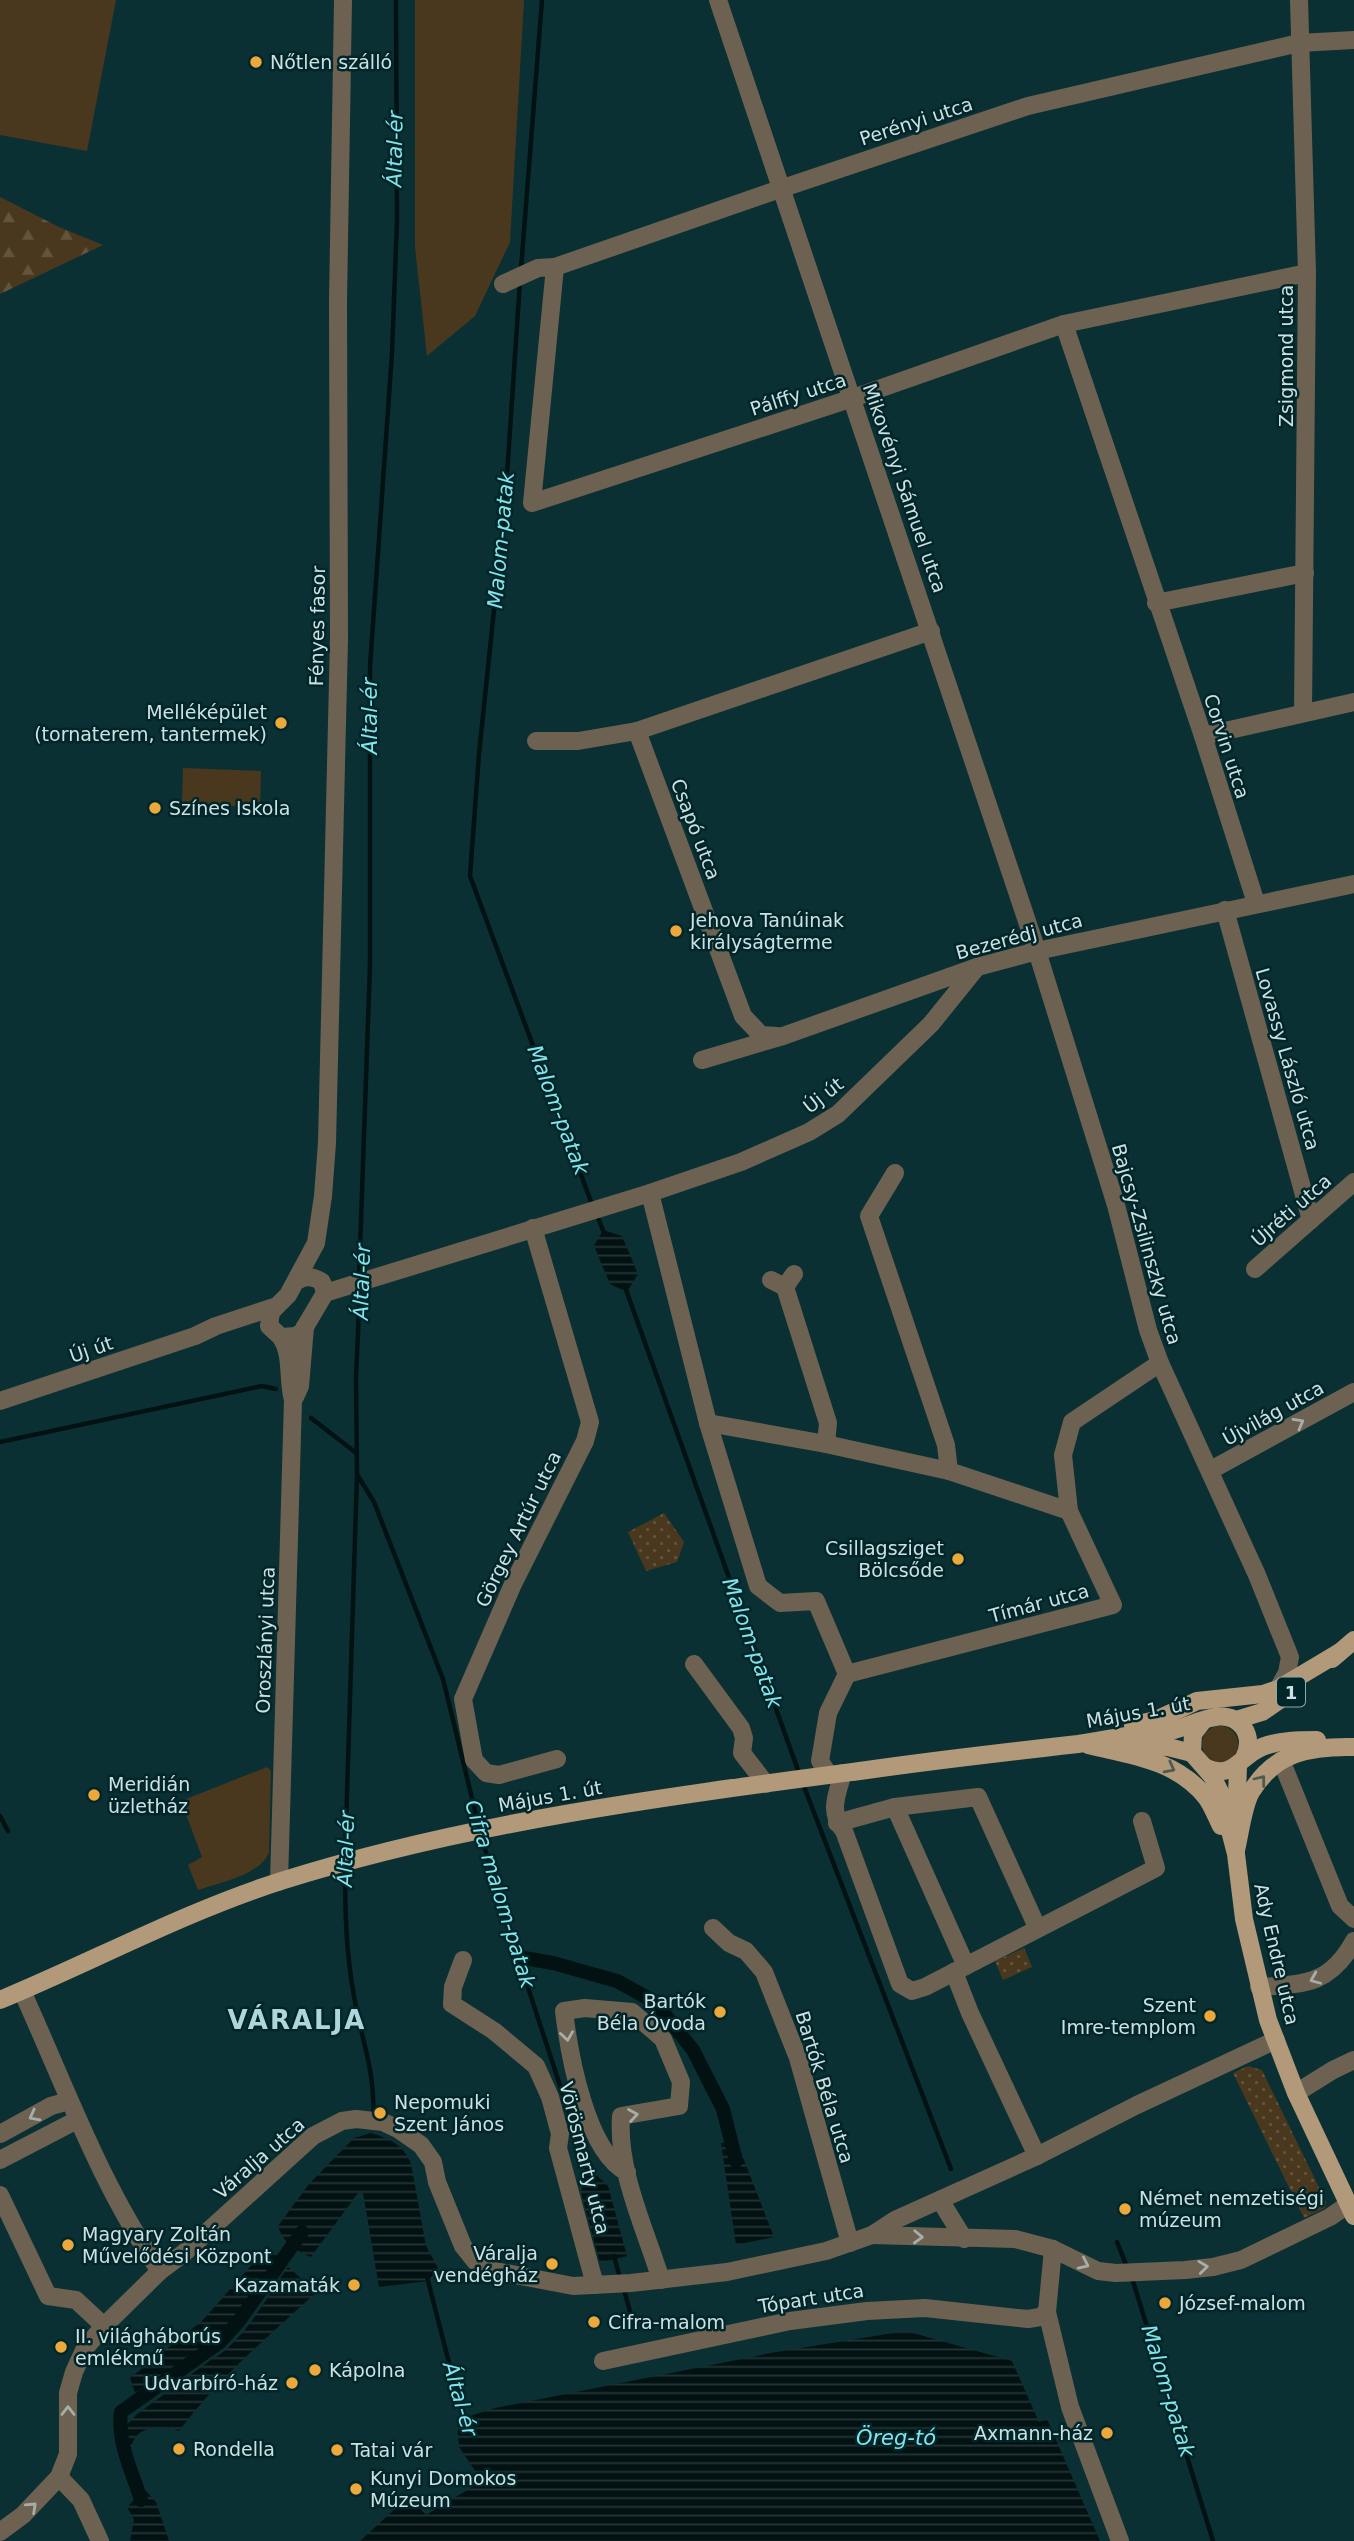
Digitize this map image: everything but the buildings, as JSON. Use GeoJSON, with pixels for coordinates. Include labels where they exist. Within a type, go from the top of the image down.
{"type":"FeatureCollection","features":[{"type":"Feature","properties":{"kind":"main road"},"geometry":{"type":"LineString","coordinates":[[1080,1743],[1117,1728],[1156,1720],[1197,1701],[1227,1696],[1252,1697],[1278,1689],[1347,1646]]}},
{"type":"Feature","properties":{"kind":"main road","name":"1"},"geometry":{"type":"LineString","coordinates":[[1203,1721],[1219,1715],[1236,1720],[1262,1712],[1301,1685],[1347,1646]]}},
{"type":"Feature","properties":{"kind":"main road"},"geometry":{"type":"LineString","coordinates":[[1236,1720],[1246,1734],[1247,1751],[1241,1762],[1236,1854]]}},
{"type":"Feature","properties":{"kind":"main road","name":"Május 1. út"},"geometry":{"type":"LineString","coordinates":[[0,2000],[175,1920],[279,1882],[360,1858],[468,1832],[802,1778],[1127,1735],[1169,1732],[1203,1721]]}},
{"type":"Feature","properties":{"kind":"main road"},"geometry":{"type":"LineString","coordinates":[[1203,1721],[1193,1734],[1192,1753],[1212,1776],[1220,1792],[1236,1854]]}},
{"type":"Feature","properties":{"kind":"main road"},"geometry":{"type":"LineString","coordinates":[[1205,1767],[1219,1772],[1241,1762],[1258,1749],[1277,1742],[1325,1740],[1354,1746]]}},
{"type":"Feature","properties":{"kind":"main road","name":"Május 1. út"},"geometry":{"type":"LineString","coordinates":[[1080,1743],[1168,1747],[1192,1753]]}},
{"type":"Feature","properties":{"kind":"main road"},"geometry":{"type":"LineString","coordinates":[[1080,1743],[1160,1762],[1184,1775],[1207,1798],[1236,1854]]}},
{"type":"Feature","properties":{"kind":"main road"},"geometry":{"type":"LineString","coordinates":[[1236,1854],[1250,1794],[1266,1772],[1281,1760],[1308,1748],[1354,1746]]}},
{"type":"Feature","properties":{"kind":"main road","name":"Ady Endre utca"},"geometry":{"type":"LineString","coordinates":[[1236,1854],[1244,1919],[1259,1987],[1276,2040],[1296,2093],[1351,2210]]}},
{"type":"Feature","properties":{"kind":"street","name":"Fényes fasor"},"geometry":{"type":"LineString","coordinates":[[274,1307],[288,1295],[313,1251],[320,1224],[327,1143],[339,639],[338,302],[344,0]]}},
{"type":"Feature","properties":{"kind":"street","name":"Mikovényi Sámuel utca"},"geometry":{"type":"LineString","coordinates":[[718,0],[1037,951]]}},
{"type":"Feature","properties":{"kind":"street","name":"Zsigmond utca"},"geometry":{"type":"LineString","coordinates":[[1299,0],[1307,273],[1303,712]]}},
{"type":"Feature","properties":{"kind":"street","name":"Perényi utca"},"geometry":{"type":"LineString","coordinates":[[503,284],[1028,106],[1299,43],[1354,40]]}},
{"type":"Feature","properties":{"kind":"street","name":"Pálffy utca"},"geometry":{"type":"LineString","coordinates":[[546,268],[532,503],[853,398],[1064,324],[1307,273]]}},
{"type":"Feature","properties":{"kind":"street","name":"Corvin utca"},"geometry":{"type":"LineString","coordinates":[[1064,324],[1203,736],[1256,903]]}},
{"type":"Feature","properties":{"kind":"street"},"geometry":{"type":"LineString","coordinates":[[1156,603],[1305,573]]}},
{"type":"Feature","properties":{"kind":"street"},"geometry":{"type":"LineString","coordinates":[[536,741],[578,741],[637,731],[931,631]]}},
{"type":"Feature","properties":{"kind":"street"},"geometry":{"type":"LineString","coordinates":[[1203,736],[1354,702]]}},
{"type":"Feature","properties":{"kind":"street","name":"Csapó utca"},"geometry":{"type":"LineString","coordinates":[[637,731],[743,1016],[761,1035],[783,1036]]}},
{"type":"Feature","properties":{"kind":"street","name":"Bezerédj utca"},"geometry":{"type":"LineString","coordinates":[[702,1060],[783,1036],[977,967],[1225,909],[1354,884]]}},
{"type":"Feature","properties":{"kind":"street","name":"Lovassy László utca"},"geometry":{"type":"LineString","coordinates":[[1225,909],[1311,1220]]}},
{"type":"Feature","properties":{"kind":"street","name":"Bajcsy-Zsilinszky utca"},"geometry":{"type":"LineString","coordinates":[[1037,951],[1116,1205],[1148,1330],[1160,1363],[1257,1575],[1290,1657]]}},
{"type":"Feature","properties":{"kind":"street","name":"Új út"},"geometry":{"type":"LineString","coordinates":[[297,1281],[305,1277],[321,1286],[343,1289],[650,1193],[741,1162],[809,1132],[838,1114],[931,1024],[977,967]]}},
{"type":"Feature","properties":{"kind":"street"},"geometry":{"type":"LineString","coordinates":[[895,1173],[869,1216],[946,1445],[949,1471]]}},
{"type":"Feature","properties":{"kind":"street","name":"Újréti utca"},"geometry":{"type":"LineString","coordinates":[[1255,1269],[1354,1182]]}},
{"type":"Feature","properties":{"kind":"street"},"geometry":{"type":"LineString","coordinates":[[650,1193],[708,1423],[758,1587],[780,1603],[817,1601],[847,1674],[828,1713],[820,1761],[836,1774],[834,1809],[837,1822],[844,1830],[900,1984],[912,1991],[925,1987],[1156,1868],[1142,1821]]}},
{"type":"Feature","properties":{"kind":"street","name":"Görgey Artúr utca"},"geometry":{"type":"LineString","coordinates":[[533,1228],[590,1422],[585,1441],[513,1584],[463,1699],[474,1759],[486,1773],[499,1775],[557,1759]]}},
{"type":"Feature","properties":{"kind":"street","name":"Fényes fasor"},"geometry":{"type":"LineString","coordinates":[[313,1251],[321,1286]]}},
{"type":"Feature","properties":{"kind":"street"},"geometry":{"type":"LineString","coordinates":[[783,1280],[828,1423],[826,1444]]}},
{"type":"Feature","properties":{"kind":"street"},"geometry":{"type":"LineString","coordinates":[[278,1335],[296,1336],[306,1327],[321,1286]]}},
{"type":"Feature","properties":{"kind":"street","name":"Új út"},"geometry":{"type":"LineString","coordinates":[[0,1401],[274,1307]]}},
{"type":"Feature","properties":{"kind":"street","name":"Oroszlányi utca"},"geometry":{"type":"LineString","coordinates":[[274,1307],[269,1321],[286,1346],[289,1387],[293,1400],[279,1882]]}},
{"type":"Feature","properties":{"kind":"street","name":"Oroszlányi utca"},"geometry":{"type":"LineString","coordinates":[[293,1400],[300,1386],[306,1327]]}},
{"type":"Feature","properties":{"kind":"street","name":"Új út"},"geometry":{"type":"LineString","coordinates":[[195,1336],[217,1336],[255,1328],[264,1328],[278,1335]]}},
{"type":"Feature","properties":{"kind":"street","name":"Tímár utca"},"geometry":{"type":"LineString","coordinates":[[847,1674],[1113,1605],[1069,1511],[1063,1455],[1072,1422],[1160,1363]]}},
{"type":"Feature","properties":{"kind":"street","name":"Újvilág utca"},"geometry":{"type":"LineString","coordinates":[[1211,1471],[1354,1392]]}},
{"type":"Feature","properties":{"kind":"street"},"geometry":{"type":"LineString","coordinates":[[708,1423],[826,1444],[949,1471],[1069,1511]]}},
{"type":"Feature","properties":{"kind":"street"},"geometry":{"type":"LineString","coordinates":[[1278,1689],[1287,1673],[1290,1657],[1305,1668],[1312,1668]]}},
{"type":"Feature","properties":{"kind":"street"},"geometry":{"type":"LineString","coordinates":[[694,1664],[741,1728],[744,1738],[742,1753],[766,1784]]}},
{"type":"Feature","properties":{"kind":"street"},"geometry":{"type":"LineString","coordinates":[[1281,1760],[1340,1906],[1354,1919]]}},
{"type":"Feature","properties":{"kind":"street"},"geometry":{"type":"LineString","coordinates":[[837,1822],[895,1807],[978,1797],[1037,1927]]}},
{"type":"Feature","properties":{"kind":"street"},"geometry":{"type":"LineString","coordinates":[[895,1807],[960,1969],[970,2013],[1037,2156]]}},
{"type":"Feature","properties":{"kind":"street","name":"Bartók Béla utca"},"geometry":{"type":"LineString","coordinates":[[713,1928],[729,1943],[746,1951],[764,1972],[798,2058],[850,2243]]}},
{"type":"Feature","properties":{"kind":"street"},"geometry":{"type":"LineString","coordinates":[[1259,1987],[1311,1983],[1334,1970],[1354,1941]]}},
{"type":"Feature","properties":{"kind":"street","name":"Vörösmarty utca"},"geometry":{"type":"LineString","coordinates":[[463,1960],[453,1987],[452,2004],[494,2031],[536,2066],[544,2079],[560,2134],[558,2148],[564,2173],[602,2284]]}},
{"type":"Feature","properties":{"kind":"street"},"geometry":{"type":"LineString","coordinates":[[22,1991],[77,2120],[143,2246],[160,2271]]}},
{"type":"Feature","properties":{"kind":"street"},"geometry":{"type":"LineString","coordinates":[[626,2172],[615,2166],[578,2094],[564,2011],[585,2008],[632,2012],[663,2039],[681,2082],[679,2106],[621,2116],[620,2130],[626,2172],[661,2280]]}},
{"type":"Feature","properties":{"kind":"street"},"geometry":{"type":"LineString","coordinates":[[602,2284],[727,2272],[826,2251],[850,2243],[872,2235],[895,2220],[1037,2156],[1137,2105],[1276,2040]]}},
{"type":"Feature","properties":{"kind":"street"},"geometry":{"type":"LineString","coordinates":[[1296,2093],[1354,2060]]}},
{"type":"Feature","properties":{"kind":"street"},"geometry":{"type":"LineString","coordinates":[[0,2134],[51,2106],[69,2101]]}},
{"type":"Feature","properties":{"kind":"street","name":"Váralja utca"},"geometry":{"type":"LineString","coordinates":[[60,2477],[68,2454],[68,2393],[85,2348],[160,2271],[184,2253],[313,2136],[342,2121],[356,2119],[383,2122],[421,2145],[433,2162],[437,2182],[463,2246],[475,2261],[504,2274],[573,2286],[602,2284]]}},
{"type":"Feature","properties":{"kind":"street"},"geometry":{"type":"LineString","coordinates":[[0,2160],[77,2120]]}},
{"type":"Feature","properties":{"kind":"street"},"geometry":{"type":"LineString","coordinates":[[0,2196],[48,2296],[76,2300],[104,2326]]}},
{"type":"Feature","properties":{"kind":"street"},"geometry":{"type":"LineString","coordinates":[[940,2200],[964,2239]]}},
{"type":"Feature","properties":{"kind":"street"},"geometry":{"type":"LineString","coordinates":[[872,2235],[1016,2239],[1053,2249],[1098,2271],[1185,2270],[1241,2260],[1330,2217],[1351,2210]]}},
{"type":"Feature","properties":{"kind":"street"},"geometry":{"type":"LineString","coordinates":[[1053,2249],[1047,2312],[1070,2407],[1121,2541]]}},
{"type":"Feature","properties":{"kind":"street","name":"Tópart utca"},"geometry":{"type":"LineString","coordinates":[[603,2361],[790,2321],[878,2310],[942,2309],[1028,2319],[1040,2317],[1047,2312]]}},
{"type":"Feature","properties":{"kind":"street"},"geometry":{"type":"LineString","coordinates":[[0,2532],[23,2515],[60,2477],[80,2500],[100,2541]]}},
{"type":"Feature","properties":{"kind":"green space"},"geometry":{"type":"Polygon","coordinates":[[[0,0],[116,0],[87,151],[0,135],[0,0]]]}},
{"type":"Feature","properties":{"kind":"green space"},"geometry":{"type":"Polygon","coordinates":[[[415,0],[524,0],[510,242],[475,316],[427,356],[415,247],[415,0]]]}},
{"type":"Feature","properties":{"kind":"green space"},"geometry":{"type":"Polygon","coordinates":[[[0,197],[59,227],[103,245],[0,294],[0,197]]]}},
{"type":"Feature","properties":{"kind":"green space"},"geometry":{"type":"Polygon","coordinates":[[[183,768],[261,771],[260,807],[182,804],[183,768]]]}},
{"type":"Feature","properties":{"kind":"green space"},"geometry":{"type":"Polygon","coordinates":[[[664,1513],[684,1542],[677,1562],[646,1571],[628,1532],[664,1513]]]}},
{"type":"Feature","properties":{"kind":"green space"},"geometry":{"type":"Polygon","coordinates":[[[1220,1726],[1233,1731],[1238,1744],[1233,1757],[1220,1762],[1207,1757],[1202,1744],[1207,1731],[1220,1726]]]}},
{"type":"Feature","properties":{"kind":"green space"},"geometry":{"type":"Polygon","coordinates":[[[267,1767],[271,1771],[269,1852],[265,1860],[249,1872],[198,1890],[188,1865],[202,1857],[181,1801],[267,1767]]]}},
{"type":"Feature","properties":{"kind":"green space"},"geometry":{"type":"Polygon","coordinates":[[[1024,1948],[1032,1967],[1003,1980],[995,1961],[1024,1948]]]}},
{"type":"Feature","properties":{"kind":"green space"},"geometry":{"type":"Polygon","coordinates":[[[1248,2066],[1262,2070],[1326,2202],[1325,2208],[1304,2218],[1233,2073],[1248,2066]]]}},
{"type":"Feature","properties":{"kind":"water"},"geometry":{"type":"Polygon","coordinates":[[[603,1230],[622,1236],[638,1274],[627,1292],[610,1284],[594,1246],[603,1230]]]}},
{"type":"Feature","properties":{"kind":"water"},"geometry":{"type":"Polygon","coordinates":[[[371,2133],[396,2144],[411,2164],[426,2246],[438,2268],[428,2281],[379,2287],[363,2193],[358,2193],[311,2257],[290,2245],[280,2232],[278,2226],[309,2184],[354,2138],[371,2133]]]}},
{"type":"Feature","properties":{"kind":"water"},"geometry":{"type":"Polygon","coordinates":[[[737,2142],[774,2237],[736,2245],[721,2143],[737,2142]]]}},
{"type":"Feature","properties":{"kind":"water"},"geometry":{"type":"Polygon","coordinates":[[[587,2166],[608,2186],[627,2256],[600,2263],[581,2192],[587,2166]]]}},
{"type":"Feature","properties":{"kind":"water"},"geometry":{"type":"Polygon","coordinates":[[[263,2252],[279,2256],[237,2316],[213,2340],[135,2393],[130,2378],[202,2321],[263,2252]]]}},
{"type":"Feature","properties":{"kind":"water"},"geometry":{"type":"Polygon","coordinates":[[[288,2267],[317,2292],[227,2376],[179,2431],[150,2428],[136,2436],[132,2444],[132,2464],[123,2466],[115,2438],[136,2415],[233,2343],[254,2318],[288,2267]]]}},
{"type":"Feature","properties":{"kind":"water","name":"Öreg-tó"},"geometry":{"type":"Polygon","coordinates":[[[906,2331],[1012,2361],[1039,2422],[1047,2419],[1100,2541],[360,2541],[409,2496],[426,2515],[482,2481],[459,2447],[457,2420],[495,2408],[776,2352],[906,2331]]]}},
{"type":"Feature","properties":{"kind":"water"},"geometry":{"type":"Polygon","coordinates":[[[138,2482],[156,2502],[169,2541],[130,2541],[134,2520],[127,2507],[133,2501],[133,2484],[138,2482]]]}},
{"type":"Feature","properties":{"kind":"waterway","name":"Által-ér"},"geometry":{"type":"LineString","coordinates":[[359,1277],[370,965],[370,667],[392,353],[397,221],[396,0]]}},
{"type":"Feature","properties":{"kind":"waterway","name":"Malom-patak"},"geometry":{"type":"LineString","coordinates":[[521,269],[542,0]]}},
{"type":"Feature","properties":{"kind":"waterway","name":"Malom-patak"},"geometry":{"type":"LineString","coordinates":[[520,281],[505,505],[479,754],[470,876],[593,1207]]}},
{"type":"Feature","properties":{"kind":"waterway","name":"Malom-patak"},"geometry":{"type":"LineString","coordinates":[[597,1215],[604,1233]]}},
{"type":"Feature","properties":{"kind":"waterway","name":"Által-ér"},"geometry":{"type":"LineString","coordinates":[[345,1858],[360,1286]]}},
{"type":"Feature","properties":{"kind":"waterway","name":"Malom-patak"},"geometry":{"type":"LineString","coordinates":[[625,1287],[799,1773]]}},
{"type":"Feature","properties":{"kind":"waterway"},"geometry":{"type":"LineString","coordinates":[[0,1442],[262,1386],[276,1389]]}},
{"type":"Feature","properties":{"kind":"waterway"},"geometry":{"type":"LineString","coordinates":[[311,1418],[355,1452]]}},
{"type":"Feature","properties":{"kind":"waterway","name":"Cifra malom-patak"},"geometry":{"type":"LineString","coordinates":[[358,1476],[374,1502],[443,1679],[479,1827]]}},
{"type":"Feature","properties":{"kind":"waterway","name":"Malom-patak"},"geometry":{"type":"LineString","coordinates":[[803,1784],[951,2169]]}},
{"type":"Feature","properties":{"kind":"waterway"},"geometry":{"type":"LineString","coordinates":[[0,1816],[8,1831]]}},
{"type":"Feature","properties":{"kind":"waterway","name":"Cifra malom-patak"},"geometry":{"type":"LineString","coordinates":[[481,1836],[588,2171]]}},
{"type":"Feature","properties":{"kind":"waterway","name":"Által-ér"},"geometry":{"type":"LineString","coordinates":[[345,1867],[349,1964],[370,2071],[373,2118]]}},
{"type":"Feature","properties":{"kind":"waterway"},"geometry":{"type":"LineString","coordinates":[[518,1957],[553,1963],[617,1981],[655,2002],[693,2050],[723,2109],[736,2161]]}},
{"type":"Feature","properties":{"kind":"waterway"},"geometry":{"type":"LineString","coordinates":[[141,2500],[123,2446],[121,2412],[220,2342],[239,2321],[302,2232]]}},
{"type":"Feature","properties":{"kind":"waterway","name":"Malom-patak"},"geometry":{"type":"LineString","coordinates":[[1117,2242],[1127,2267]]}},
{"type":"Feature","properties":{"kind":"waterway","name":"Cifra malom-patak"},"geometry":{"type":"LineString","coordinates":[[614,2256],[620,2278]]}},
{"type":"Feature","properties":{"kind":"waterway","name":"Által-ér"},"geometry":{"type":"LineString","coordinates":[[427,2277],[464,2421]]}},
{"type":"Feature","properties":{"kind":"waterway","name":"Malom-patak"},"geometry":{"type":"LineString","coordinates":[[1132,2278],[1213,2541]]}},
{"type":"Feature","properties":{"kind":"waterway","name":"Cifra malom-patak"},"geometry":{"type":"LineString","coordinates":[[623,2286],[632,2319]]}},
{"type":"Feature","properties":{"kind":"place","name":"Nőtlen szálló"},"geometry":{"type":"Point","coordinates":[256,62]}},
{"type":"Feature","properties":{"kind":"place","name":"Melléképület (tornaterem, tantermek)"},"geometry":{"type":"Point","coordinates":[281,723]}},
{"type":"Feature","properties":{"kind":"place","name":"Színes Iskola"},"geometry":{"type":"Point","coordinates":[155,808]}},
{"type":"Feature","properties":{"kind":"place","name":"Jehova Tanúinak királyságterme"},"geometry":{"type":"Point","coordinates":[676,931]}},
{"type":"Feature","properties":{"kind":"place","name":"Csillagsziget Bölcsőde"},"geometry":{"type":"Point","coordinates":[958,1559]}},
{"type":"Feature","properties":{"kind":"place","name":"Meridián üzletház"},"geometry":{"type":"Point","coordinates":[94,1795]}},
{"type":"Feature","properties":{"kind":"place","name":"Bartók Béla Óvoda"},"geometry":{"type":"Point","coordinates":[720,2012]}},
{"type":"Feature","properties":{"kind":"place","name":"Szent Imre-templom"},"geometry":{"type":"Point","coordinates":[1210,2016]}},
{"type":"Feature","properties":{"kind":"place","name":"Nepomuki Szent János"},"geometry":{"type":"Point","coordinates":[380,2113]}},
{"type":"Feature","properties":{"kind":"place","name":"Német nemzetiségi múzeum"},"geometry":{"type":"Point","coordinates":[1125,2209]}},
{"type":"Feature","properties":{"kind":"place","name":"Magyary Zoltán Művelődési Központ"},"geometry":{"type":"Point","coordinates":[68,2245]}},
{"type":"Feature","properties":{"kind":"place","name":"Váralja vendégház"},"geometry":{"type":"Point","coordinates":[552,2264]}},
{"type":"Feature","properties":{"kind":"place","name":"Kazamaták"},"geometry":{"type":"Point","coordinates":[354,2285]}},
{"type":"Feature","properties":{"kind":"place","name":"József-malom"},"geometry":{"type":"Point","coordinates":[1165,2303]}},
{"type":"Feature","properties":{"kind":"place","name":"Cifra-malom"},"geometry":{"type":"Point","coordinates":[594,2322]}},
{"type":"Feature","properties":{"kind":"place","name":"II. világháborús emlékmű"},"geometry":{"type":"Point","coordinates":[61,2347]}},
{"type":"Feature","properties":{"kind":"place","name":"Kápolna"},"geometry":{"type":"Point","coordinates":[315,2370]}},
{"type":"Feature","properties":{"kind":"place","name":"Udvarbíró-ház"},"geometry":{"type":"Point","coordinates":[292,2383]}},
{"type":"Feature","properties":{"kind":"place","name":"Axmann-ház"},"geometry":{"type":"Point","coordinates":[1107,2433]}},
{"type":"Feature","properties":{"kind":"place","name":"Rondella"},"geometry":{"type":"Point","coordinates":[179,2449]}},
{"type":"Feature","properties":{"kind":"place","name":"Tatai vár"},"geometry":{"type":"Point","coordinates":[337,2450]}},
{"type":"Feature","properties":{"kind":"place","name":"Kunyi Domokos Múzeum"},"geometry":{"type":"Point","coordinates":[356,2489]}},
{"type":"Feature","properties":{"kind":"district","name":"VÁRALJA"},"geometry":{"type":"Point","coordinates":[297,2020]}}]}
